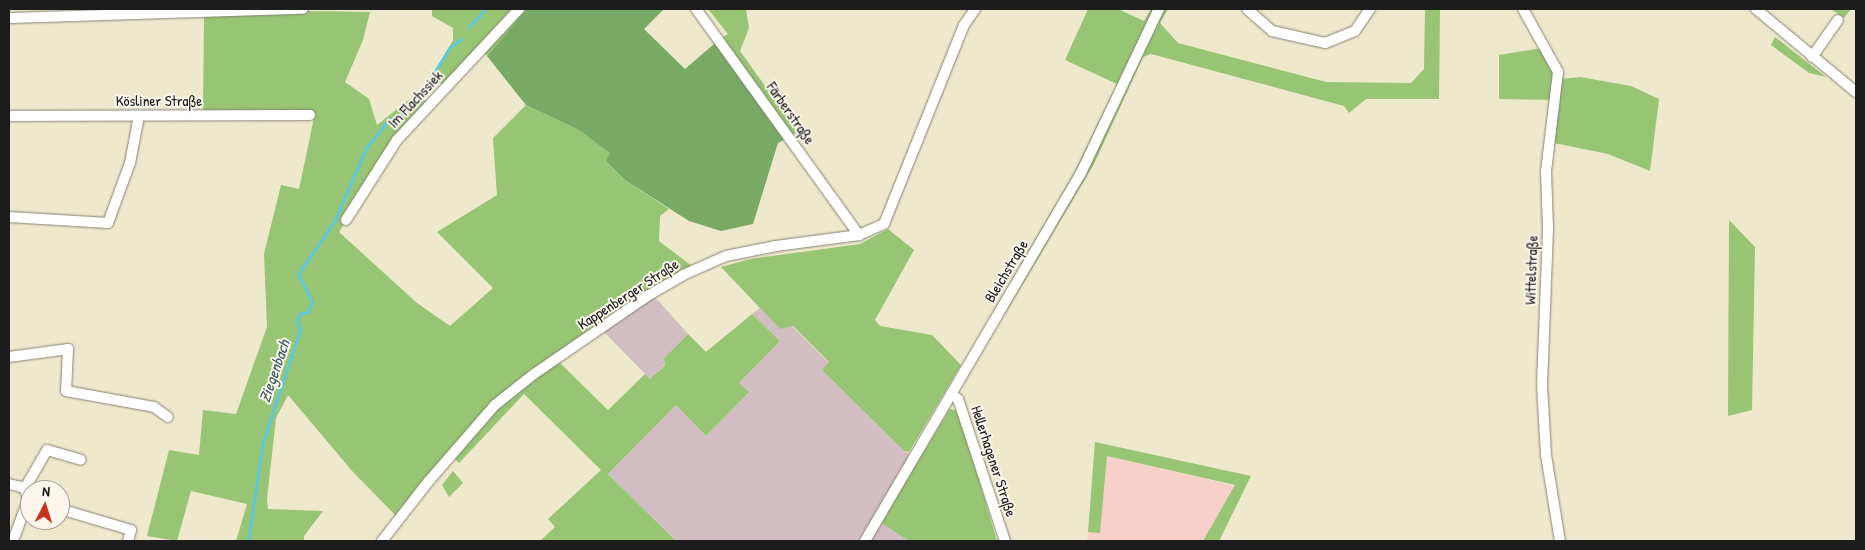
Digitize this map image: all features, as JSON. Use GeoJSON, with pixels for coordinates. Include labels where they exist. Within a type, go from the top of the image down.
{"type":"FeatureCollection","features":[{"type":"Feature","properties":{"kind":"street"},"geometry":{"type":"LineString","coordinates":[[9,18],[303,9]]}},
{"type":"Feature","properties":{"kind":"street","name":"Im Flachssiek"},"geometry":{"type":"LineString","coordinates":[[346,220],[397,140],[519,9]]}},
{"type":"Feature","properties":{"kind":"street","name":"Färberstraße"},"geometry":{"type":"LineString","coordinates":[[696,9],[859,235]]}},
{"type":"Feature","properties":{"kind":"street","name":"Kappenberger Straße"},"geometry":{"type":"LineString","coordinates":[[382,541],[428,482],[495,405],[534,374],[649,295],[683,275],[726,256],[776,246],[828,242],[879,228],[892,210],[950,60],[975,9]]}},
{"type":"Feature","properties":{"kind":"street","name":"Bleichstraße"},"geometry":{"type":"LineString","coordinates":[[865,541],[1080,175],[1159,9]]}},
{"type":"Feature","properties":{"kind":"street"},"geometry":{"type":"LineString","coordinates":[[1247,9],[1272,31],[1325,43],[1355,31],[1370,9]]}},
{"type":"Feature","properties":{"kind":"street","name":"Wittelstraße"},"geometry":{"type":"LineString","coordinates":[[1523,9],[1558,72],[1546,171],[1548,229],[1542,384],[1546,455],[1560,541]]}},
{"type":"Feature","properties":{"kind":"street"},"geometry":{"type":"LineString","coordinates":[[1756,9],[1856,92]]}},
{"type":"Feature","properties":{"kind":"street"},"geometry":{"type":"LineString","coordinates":[[1812,57],[1838,20]]}},
{"type":"Feature","properties":{"kind":"street","name":"Kösliner Straße"},"geometry":{"type":"LineString","coordinates":[[9,116],[310,115]]}},
{"type":"Feature","properties":{"kind":"street"},"geometry":{"type":"LineString","coordinates":[[9,217],[108,223],[130,163],[138,116]]}},
{"type":"Feature","properties":{"kind":"street"},"geometry":{"type":"LineString","coordinates":[[9,357],[68,349],[66,391],[154,407],[168,417]]}},
{"type":"Feature","properties":{"kind":"street","name":"Hellerhagener Straße"},"geometry":{"type":"LineString","coordinates":[[951,394],[958,399],[1005,541]]}},
{"type":"Feature","properties":{"kind":"street"},"geometry":{"type":"LineString","coordinates":[[30,480],[47,450],[81,460]]}},
{"type":"Feature","properties":{"kind":"street"},"geometry":{"type":"LineString","coordinates":[[70,512],[131,530],[128,541]]}},
{"type":"Feature","properties":{"kind":"street"},"geometry":{"type":"LineString","coordinates":[[13,541],[20,523]]}},
{"type":"Feature","properties":{"kind":"shaded area"},"geometry":{"type":"Polygon","coordinates":[[[654,296],[688,334],[664,358],[665,364],[650,379],[603,331],[654,296]]]}},
{"type":"Feature","properties":{"kind":"shaded area"},"geometry":{"type":"Polygon","coordinates":[[[760,308],[780,328],[792,326],[829,363],[822,370],[904,451],[918,458],[880,521],[909,541],[676,541],[608,474],[676,405],[706,436],[748,392],[739,383],[780,341],[752,314],[760,308]]]}},
{"type":"Feature","properties":{"kind":"shaded area"},"geometry":{"type":"Polygon","coordinates":[[[1107,456],[1235,486],[1203,541],[1087,541],[1088,532],[1100,532],[1107,456]]]}},
{"type":"Feature","properties":{"kind":"green space"},"geometry":{"type":"Polygon","coordinates":[[[432,9],[527,9],[487,56],[479,48],[448,86],[431,80],[453,40],[453,28],[432,16],[432,9]]]}},
{"type":"Feature","properties":{"kind":"green space"},"geometry":{"type":"Polygon","coordinates":[[[527,9],[664,9],[644,29],[685,69],[721,38],[787,138],[778,143],[753,224],[721,231],[689,221],[625,180],[606,161],[610,153],[579,130],[526,105],[487,56],[527,9]]]}},
{"type":"Feature","properties":{"kind":"green space"},"geometry":{"type":"Polygon","coordinates":[[[708,9],[746,9],[749,28],[740,51],[798,132],[787,138],[721,38],[728,34],[708,9]]]}},
{"type":"Feature","properties":{"kind":"green space"},"geometry":{"type":"Polygon","coordinates":[[[1088,9],[1118,9],[1144,21],[1151,9],[1168,9],[1160,23],[1178,43],[1326,82],[1411,83],[1424,69],[1425,9],[1440,9],[1439,99],[1366,99],[1349,113],[1344,106],[1151,54],[1143,57],[1094,164],[1005,314],[996,307],[1074,173],[1117,84],[1065,60],[1088,9]]]}},
{"type":"Feature","properties":{"kind":"green space"},"geometry":{"type":"Polygon","coordinates":[[[1831,9],[1851,9],[1844,18],[1831,9]]]}},
{"type":"Feature","properties":{"kind":"green space"},"geometry":{"type":"Polygon","coordinates":[[[306,11],[370,12],[363,40],[345,82],[369,99],[377,125],[411,98],[433,102],[417,116],[339,232],[417,303],[450,326],[493,288],[437,232],[497,195],[493,138],[526,105],[579,130],[611,153],[606,161],[625,180],[669,209],[660,216],[659,241],[697,270],[685,275],[559,362],[608,410],[645,374],[650,379],[665,365],[664,358],[688,334],[706,352],[752,314],[780,341],[739,383],[749,392],[706,436],[676,405],[608,474],[676,541],[540,541],[555,527],[548,519],[601,470],[524,394],[459,463],[454,458],[400,520],[353,472],[288,395],[276,418],[267,499],[268,509],[323,511],[304,536],[304,541],[236,541],[247,504],[191,491],[177,541],[147,536],[169,450],[199,455],[203,410],[236,414],[267,327],[264,254],[281,185],[299,189],[315,113],[203,112],[204,17],[306,11]]]}},
{"type":"Feature","properties":{"kind":"green space"},"geometry":{"type":"Polygon","coordinates":[[[1775,37],[1826,77],[1809,73],[1771,45],[1775,37]]]}},
{"type":"Feature","properties":{"kind":"green space"},"geometry":{"type":"Polygon","coordinates":[[[1542,48],[1561,79],[1580,77],[1631,86],[1659,99],[1650,171],[1608,154],[1554,143],[1560,100],[1499,99],[1499,55],[1542,48]]]}},
{"type":"Feature","properties":{"kind":"green space"},"geometry":{"type":"Polygon","coordinates":[[[1729,220],[1755,247],[1752,410],[1728,416],[1729,220]]]}},
{"type":"Feature","properties":{"kind":"green space"},"geometry":{"type":"Polygon","coordinates":[[[888,229],[914,250],[875,320],[880,326],[932,335],[961,365],[909,452],[904,451],[822,370],[829,362],[793,326],[780,329],[721,267],[750,259],[860,244],[888,229]]]}},
{"type":"Feature","properties":{"kind":"green space"},"geometry":{"type":"Polygon","coordinates":[[[950,409],[955,410],[961,419],[997,541],[909,541],[880,522],[950,409]]]}},
{"type":"Feature","properties":{"kind":"green space"},"geometry":{"type":"Polygon","coordinates":[[[1095,442],[1251,476],[1219,541],[1203,541],[1235,485],[1107,456],[1100,533],[1088,532],[1095,442]]]}},
{"type":"Feature","properties":{"kind":"green space"},"geometry":{"type":"Polygon","coordinates":[[[453,471],[463,483],[449,497],[442,485],[453,471]]]}},
{"type":"Feature","properties":{"kind":"waterway","name":"Ziegenbach"},"geometry":{"type":"LineString","coordinates":[[469,27],[486,9]]}},
{"type":"Feature","properties":{"kind":"waterway","name":"Ziegenbach"},"geometry":{"type":"LineString","coordinates":[[417,101],[450,47],[462,39]]}},
{"type":"Feature","properties":{"kind":"waterway","name":"Ziegenbach"},"geometry":{"type":"LineString","coordinates":[[248,541],[263,442],[300,330],[297,320],[300,314],[308,312],[312,302],[298,274],[334,222],[366,148],[389,120],[403,114],[410,107]]}}]}
